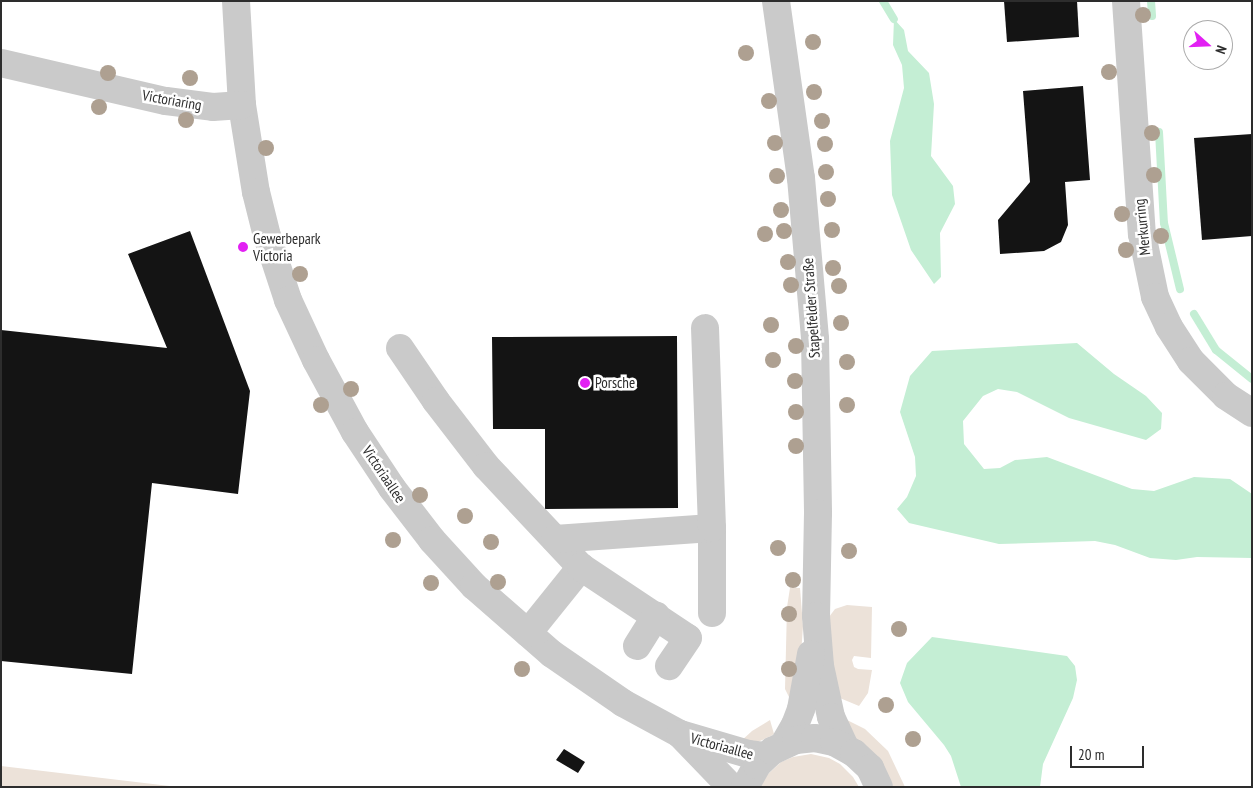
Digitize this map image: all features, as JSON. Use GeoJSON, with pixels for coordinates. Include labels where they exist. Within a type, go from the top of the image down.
{"type":"FeatureCollection","features":[{"type":"Feature","properties":{"kind":"street"},"geometry":{"type":"LineString","coordinates":[[236,1],[242,105]]}},
{"type":"Feature","properties":{"kind":"street","name":"Stapelfelder Straße"},"geometry":{"type":"LineString","coordinates":[[776,1],[801,178],[815,339],[818,503],[816,616],[820,666],[826,700],[835,730],[845,747]]}},
{"type":"Feature","properties":{"kind":"street","name":"Merkurring"},"geometry":{"type":"LineString","coordinates":[[1126,1],[1142,234],[1153,291],[1169,327],[1191,361],[1226,396],[1252,413]]}},
{"type":"Feature","properties":{"kind":"street","name":"Victoriaring"},"geometry":{"type":"LineString","coordinates":[[1,63],[166,101],[213,107],[242,105]]}},
{"type":"Feature","properties":{"kind":"street","name":"Victoriaallee"},"geometry":{"type":"LineString","coordinates":[[242,105],[256,192],[267,236],[288,300],[316,360],[356,432],[409,510],[432,540],[474,586],[552,654],[608,693],[680,734],[748,754],[774,750]]}},
{"type":"Feature","properties":{"kind":"street"},"geometry":{"type":"LineString","coordinates":[[705,328],[712,528],[712,613]]}},
{"type":"Feature","properties":{"kind":"street"},"geometry":{"type":"LineString","coordinates":[[400,348],[436,401],[486,466],[582,567],[688,638],[653,656],[664,622]]}},
{"type":"Feature","properties":{"kind":"street"},"geometry":{"type":"LineString","coordinates":[[555,539],[712,528]]}},
{"type":"Feature","properties":{"kind":"street"},"geometry":{"type":"LineString","coordinates":[[528,633],[582,567]]}},
{"type":"Feature","properties":{"kind":"street","name":"Stapelfelder Straße"},"geometry":{"type":"LineString","coordinates":[[744,787],[753,770],[774,750],[795,725],[804,695],[816,616]]}},
{"type":"Feature","properties":{"kind":"street","name":"Victoriaallee"},"geometry":{"type":"LineString","coordinates":[[680,734],[731,787]]}},
{"type":"Feature","properties":{"kind":"street"},"geometry":{"type":"LineString","coordinates":[[774,750],[796,740],[815,738],[845,747],[866,764],[879,787]]}},
{"type":"Feature","properties":{"kind":"shaded area"},"geometry":{"type":"Polygon","coordinates":[[[894,19],[904,30],[908,51],[929,73],[934,104],[931,156],[953,186],[955,204],[940,233],[941,277],[934,284],[911,250],[892,195],[890,141],[904,88],[902,65],[893,45],[894,19]]]}},
{"type":"Feature","properties":{"kind":"shaded area"},"geometry":{"type":"Polygon","coordinates":[[[1077,343],[1114,374],[1146,396],[1162,413],[1161,429],[1146,440],[1069,418],[1017,392],[998,389],[983,396],[963,421],[964,444],[984,469],[1000,468],[1015,460],[1047,457],[1132,489],[1154,491],[1194,477],[1230,479],[1252,494],[1252,558],[1197,557],[1176,560],[1150,558],[1115,545],[1095,541],[999,544],[909,523],[897,509],[907,497],[916,476],[915,457],[900,412],[910,376],[932,351],[1077,343]]]}},
{"type":"Feature","properties":{"kind":"shaded area"},"geometry":{"type":"Polygon","coordinates":[[[790,588],[800,588],[803,626],[801,655],[790,699],[785,689],[787,607],[790,588]]]}},
{"type":"Feature","properties":{"kind":"shaded area"},"geometry":{"type":"Polygon","coordinates":[[[847,605],[872,607],[871,658],[854,656],[852,660],[854,667],[858,669],[872,670],[868,693],[859,706],[835,696],[829,617],[835,609],[847,605]]]}},
{"type":"Feature","properties":{"kind":"shaded area"},"geometry":{"type":"Polygon","coordinates":[[[932,637],[1067,656],[1075,666],[1077,680],[1073,698],[1043,764],[1040,787],[961,787],[951,756],[908,702],[900,683],[907,663],[932,637]]]}},
{"type":"Feature","properties":{"kind":"shaded area"},"geometry":{"type":"Polygon","coordinates":[[[839,716],[865,729],[888,751],[905,787],[890,787],[839,716]]]}},
{"type":"Feature","properties":{"kind":"shaded area"},"geometry":{"type":"Polygon","coordinates":[[[770,720],[774,734],[760,741],[740,742],[752,731],[770,720]]]}},
{"type":"Feature","properties":{"kind":"shaded area"},"geometry":{"type":"Polygon","coordinates":[[[811,754],[829,758],[840,764],[853,777],[859,787],[760,787],[767,775],[781,762],[793,757],[811,754]]]}},
{"type":"Feature","properties":{"kind":"shaded area"},"geometry":{"type":"Polygon","coordinates":[[[1,766],[178,787],[1,787],[1,766]]]}},
{"type":"Feature","properties":{"kind":"building"},"geometry":{"type":"Polygon","coordinates":[[[1004,1],[1077,1],[1079,37],[1007,42],[1004,1]]]}},
{"type":"Feature","properties":{"kind":"building"},"geometry":{"type":"Polygon","coordinates":[[[1083,86],[1090,180],[1065,182],[1068,225],[1061,242],[1044,251],[1000,254],[998,220],[1030,182],[1023,91],[1083,86]]]}},
{"type":"Feature","properties":{"kind":"building"},"geometry":{"type":"Polygon","coordinates":[[[1252,134],[1252,236],[1202,240],[1194,138],[1252,134]]]}},
{"type":"Feature","properties":{"kind":"building"},"geometry":{"type":"Polygon","coordinates":[[[190,231],[250,391],[238,494],[152,483],[132,674],[1,661],[1,330],[167,348],[128,254],[190,231]]]}},
{"type":"Feature","properties":{"kind":"building","name":"Porsche"},"geometry":{"type":"Polygon","coordinates":[[[677,336],[678,508],[545,509],[545,429],[493,429],[492,337],[677,336]]]}},
{"type":"Feature","properties":{"kind":"building"},"geometry":{"type":"Polygon","coordinates":[[[564,749],[585,762],[578,773],[556,760],[564,749]]]}},
{"type":"Feature","properties":{"kind":"waterway"},"geometry":{"type":"LineString","coordinates":[[883,1],[894,19]]}},
{"type":"Feature","properties":{"kind":"waterway"},"geometry":{"type":"LineString","coordinates":[[1151,1],[1152,16]]}},
{"type":"Feature","properties":{"kind":"waterway"},"geometry":{"type":"LineString","coordinates":[[1159,132],[1164,223],[1180,289]]}},
{"type":"Feature","properties":{"kind":"waterway"},"geometry":{"type":"LineString","coordinates":[[1194,314],[1216,350],[1252,379]]}},
{"type":"Feature","properties":{"kind":"place","name":"Gewerbepark Victoria"},"geometry":{"type":"Point","coordinates":[243,247]}},
{"type":"Feature","properties":{"kind":"place","name":"Porsche"},"geometry":{"type":"Point","coordinates":[585,383]}}]}
